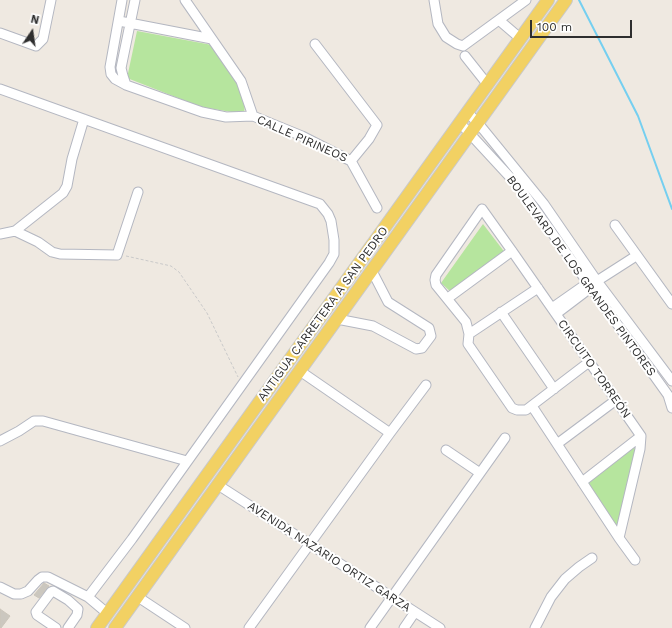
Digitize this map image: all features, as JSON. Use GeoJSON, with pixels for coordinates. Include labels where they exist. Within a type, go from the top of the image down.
{"type":"FeatureCollection","features":[{"type":"Feature","properties":{"kind":"main road","name":"ANTIGUA CARRETERA A SAN PEDRO"},"geometry":{"type":"LineString","coordinates":[[97,628],[548,0]]}},
{"type":"Feature","properties":{"kind":"main road","name":"ANTIGUA CARRETERA A SAN PEDRO"},"geometry":{"type":"LineString","coordinates":[[115,628],[566,0]]}},
{"type":"Feature","properties":{"kind":"main road"},"geometry":{"type":"LineString","coordinates":[[138,597],[136,584],[156,552],[163,536]]}},
{"type":"Feature","properties":{"kind":"street"},"geometry":{"type":"LineString","coordinates":[[0,33],[36,46],[43,40],[51,0]]}},
{"type":"Feature","properties":{"kind":"street"},"geometry":{"type":"LineString","coordinates":[[122,0],[119,20],[212,39]]}},
{"type":"Feature","properties":{"kind":"street"},"geometry":{"type":"LineString","coordinates":[[126,85],[121,68],[135,0]]}},
{"type":"Feature","properties":{"kind":"street"},"geometry":{"type":"LineString","coordinates":[[185,0],[242,81],[253,116]]}},
{"type":"Feature","properties":{"kind":"street"},"geometry":{"type":"LineString","coordinates":[[436,1],[435,12],[438,24],[446,37],[463,46],[500,21],[526,0]]}},
{"type":"Feature","properties":{"kind":"street","name":"CALLE PIRINEOS"},"geometry":{"type":"LineString","coordinates":[[119,20],[110,67],[111,74],[115,79],[126,85],[202,112],[226,117],[253,116],[302,136],[351,160],[377,208]]}},
{"type":"Feature","properties":{"kind":"street"},"geometry":{"type":"LineString","coordinates":[[500,21],[520,39]]}},
{"type":"Feature","properties":{"kind":"street"},"geometry":{"type":"LineString","coordinates":[[315,44],[377,125],[369,139],[351,160]]}},
{"type":"Feature","properties":{"kind":"street"},"geometry":{"type":"LineString","coordinates":[[466,56],[488,85]]}},
{"type":"Feature","properties":{"kind":"street"},"geometry":{"type":"LineString","coordinates":[[0,89],[320,204],[328,214],[331,221],[334,240],[334,254],[332,258],[132,539],[88,597]]}},
{"type":"Feature","properties":{"kind":"street","name":"BOULEVARD DE LOS GRANDES PINTORES"},"geometry":{"type":"LineString","coordinates":[[464,118],[474,128],[672,381]]}},
{"type":"Feature","properties":{"kind":"street"},"geometry":{"type":"LineString","coordinates":[[0,234],[15,231],[63,193],[67,186],[72,159],[84,119]]}},
{"type":"Feature","properties":{"kind":"street"},"geometry":{"type":"LineString","coordinates":[[15,231],[29,237],[56,253],[117,255],[138,192]]}},
{"type":"Feature","properties":{"kind":"street","name":"CIRCUITO TORREÓN"},"geometry":{"type":"LineString","coordinates":[[469,334],[466,322],[436,285],[435,280],[436,275],[482,209],[641,436]]}},
{"type":"Feature","properties":{"kind":"street"},"geometry":{"type":"LineString","coordinates":[[615,225],[672,304]]}},
{"type":"Feature","properties":{"kind":"street"},"geometry":{"type":"LineString","coordinates":[[448,298],[512,251]]}},
{"type":"Feature","properties":{"kind":"street"},"geometry":{"type":"LineString","coordinates":[[554,311],[585,292],[593,282],[636,256]]}},
{"type":"Feature","properties":{"kind":"street"},"geometry":{"type":"LineString","coordinates":[[337,319],[373,326],[416,350],[422,348],[431,336],[429,328],[388,302],[372,271]]}},
{"type":"Feature","properties":{"kind":"street","name":"BOULEVARD DE LOS GRANDES PINTORES"},"geometry":{"type":"LineString","coordinates":[[593,282],[670,393],[672,408]]}},
{"type":"Feature","properties":{"kind":"street"},"geometry":{"type":"LineString","coordinates":[[538,288],[469,334],[468,344],[512,408],[517,410],[526,410],[590,362]]}},
{"type":"Feature","properties":{"kind":"street"},"geometry":{"type":"LineString","coordinates":[[501,312],[554,389]]}},
{"type":"Feature","properties":{"kind":"street"},"geometry":{"type":"LineString","coordinates":[[300,371],[390,433]]}},
{"type":"Feature","properties":{"kind":"street"},"geometry":{"type":"LineString","coordinates":[[249,628],[426,385]]}},
{"type":"Feature","properties":{"kind":"street"},"geometry":{"type":"LineString","coordinates":[[557,444],[616,400]]}},
{"type":"Feature","properties":{"kind":"street"},"geometry":{"type":"LineString","coordinates":[[532,406],[635,560]]}},
{"type":"Feature","properties":{"kind":"street"},"geometry":{"type":"LineString","coordinates":[[0,441],[19,432],[34,421],[43,421],[187,461]]}},
{"type":"Feature","properties":{"kind":"street"},"geometry":{"type":"LineString","coordinates":[[582,482],[641,436]]}},
{"type":"Feature","properties":{"kind":"street"},"geometry":{"type":"LineString","coordinates":[[619,538],[640,449],[641,436]]}},
{"type":"Feature","properties":{"kind":"street"},"geometry":{"type":"LineString","coordinates":[[370,628],[505,438]]}},
{"type":"Feature","properties":{"kind":"street"},"geometry":{"type":"LineString","coordinates":[[446,450],[480,473]]}},
{"type":"Feature","properties":{"kind":"street","name":"AVENIDA NAZARIO ORTIZ GARZA"},"geometry":{"type":"LineString","coordinates":[[218,485],[440,628]]}},
{"type":"Feature","properties":{"kind":"street"},"geometry":{"type":"LineString","coordinates":[[535,628],[551,598],[565,579],[592,558]]}},
{"type":"Feature","properties":{"kind":"street"},"geometry":{"type":"LineString","coordinates":[[0,587],[14,594],[21,594],[28,591],[42,577],[48,577],[88,597],[107,614]]}},
{"type":"Feature","properties":{"kind":"street"},"geometry":{"type":"LineString","coordinates":[[56,628],[37,615],[36,612],[53,591],[68,600],[78,609],[77,615],[68,628]]}},
{"type":"Feature","properties":{"kind":"street"},"geometry":{"type":"LineString","coordinates":[[138,597],[185,628]]}},
{"type":"Feature","properties":{"kind":"street"},"geometry":{"type":"LineString","coordinates":[[404,628],[415,612]]}},
{"type":"Feature","properties":{"kind":"path"},"geometry":{"type":"LineString","coordinates":[[117,255],[171,266],[179,272],[207,312],[242,385]]}},
{"type":"Feature","properties":{"kind":"green space"},"geometry":{"type":"Polygon","coordinates":[[[137,31],[212,45],[239,87],[245,104],[244,114],[201,107],[127,78],[137,31]]]}},
{"type":"Feature","properties":{"kind":"green space"},"geometry":{"type":"Polygon","coordinates":[[[483,224],[506,254],[451,292],[441,283],[483,224]]]}},
{"type":"Feature","properties":{"kind":"green space"},"geometry":{"type":"Polygon","coordinates":[[[633,445],[636,451],[617,527],[587,482],[633,445]]]}},
{"type":"Feature","properties":{"kind":"building"},"geometry":{"type":"Polygon","coordinates":[[[44,583],[49,586],[39,598],[34,595],[44,583]]]}},
{"type":"Feature","properties":{"kind":"building"},"geometry":{"type":"Polygon","coordinates":[[[0,609],[10,616],[1,628],[0,628],[0,609]]]}},
{"type":"Feature","properties":{"kind":"waterway"},"geometry":{"type":"LineString","coordinates":[[579,0],[638,116],[672,209]]}}]}
